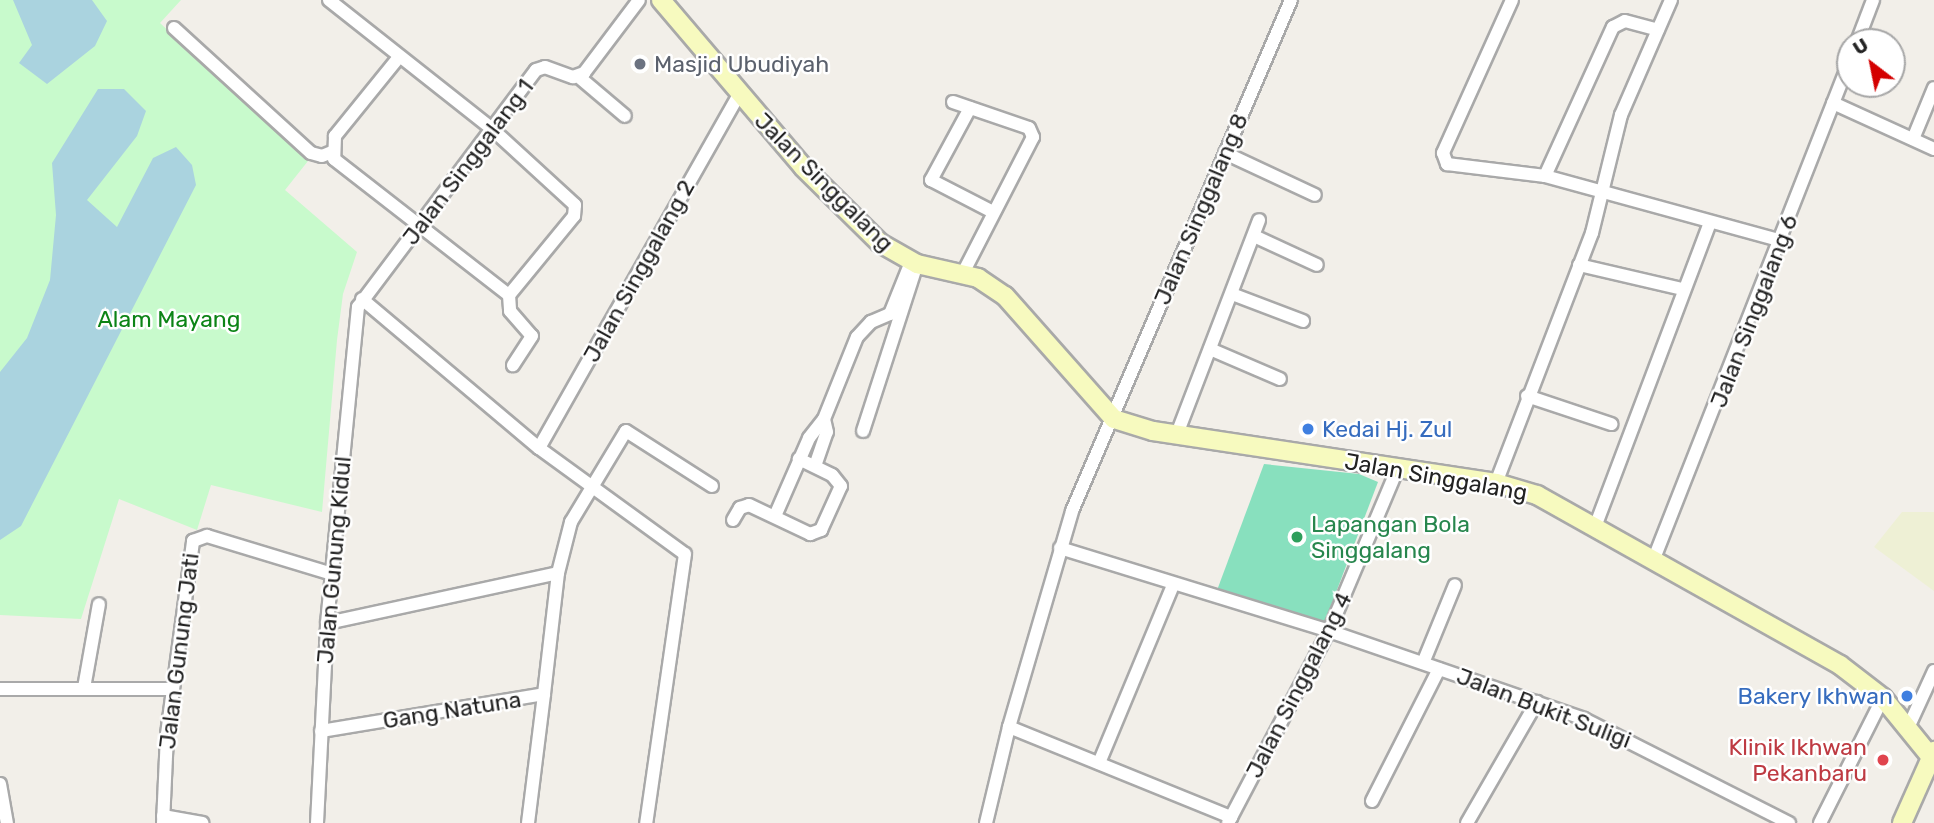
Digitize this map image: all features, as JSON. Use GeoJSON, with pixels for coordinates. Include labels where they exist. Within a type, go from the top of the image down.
{"type":"FeatureCollection","features":[{"type":"Feature","properties":{"kind":"main road","name":"Jalan Singgalang"},"geometry":{"type":"LineString","coordinates":[[661,0],[739,95],[880,243],[914,263],[962,273],[1005,296],[1114,419],[1177,435],[1496,483],[1537,495],[1840,666],[1883,698],[1906,730],[1933,757]]}},
{"type":"Feature","properties":{"kind":"main road"},"geometry":{"type":"LineString","coordinates":[[1902,823],[1933,757]]}},
{"type":"Feature","properties":{"kind":"street"},"geometry":{"type":"LineString","coordinates":[[329,0],[491,128],[575,205],[576,212],[509,295],[510,311],[532,336],[513,365]]}},
{"type":"Feature","properties":{"kind":"street"},"geometry":{"type":"LineString","coordinates":[[625,116],[579,77],[639,0]]}},
{"type":"Feature","properties":{"kind":"street","name":"Jalan Singgalang 8"},"geometry":{"type":"LineString","coordinates":[[986,823],[1009,727],[1060,548],[1291,0]]}},
{"type":"Feature","properties":{"kind":"street"},"geometry":{"type":"LineString","coordinates":[[1511,0],[1443,157],[1449,166],[1545,176],[1601,194],[1782,241]]}},
{"type":"Feature","properties":{"kind":"street"},"geometry":{"type":"LineString","coordinates":[[1496,483],[1579,265],[1621,115],[1671,0]]}},
{"type":"Feature","properties":{"kind":"street"},"geometry":{"type":"LineString","coordinates":[[1862,28],[1873,0]]}},
{"type":"Feature","properties":{"kind":"street"},"geometry":{"type":"LineString","coordinates":[[1545,176],[1613,27],[1625,21],[1658,30]]}},
{"type":"Feature","properties":{"kind":"street"},"geometry":{"type":"LineString","coordinates":[[174,28],[311,153],[322,156],[332,152]]}},
{"type":"Feature","properties":{"kind":"street"},"geometry":{"type":"LineString","coordinates":[[332,152],[335,136],[399,57]]}},
{"type":"Feature","properties":{"kind":"street","name":"Jalan Singgalang 1"},"geometry":{"type":"LineString","coordinates":[[362,299],[423,224],[491,128],[540,67],[579,77]]}},
{"type":"Feature","properties":{"kind":"street"},"geometry":{"type":"LineString","coordinates":[[1913,139],[1934,88]]}},
{"type":"Feature","properties":{"kind":"street","name":"Jalan Singgalang 2"},"geometry":{"type":"LineString","coordinates":[[540,447],[739,95]]}},
{"type":"Feature","properties":{"kind":"street","name":"Jalan Singgalang 6"},"geometry":{"type":"LineString","coordinates":[[1653,561],[1782,241],[1836,95]]}},
{"type":"Feature","properties":{"kind":"street"},"geometry":{"type":"LineString","coordinates":[[953,102],[1029,128],[1032,134],[962,273]]}},
{"type":"Feature","properties":{"kind":"street"},"geometry":{"type":"LineString","coordinates":[[1833,103],[1934,149]]}},
{"type":"Feature","properties":{"kind":"street"},"geometry":{"type":"LineString","coordinates":[[970,108],[931,180],[993,212]]}},
{"type":"Feature","properties":{"kind":"street"},"geometry":{"type":"LineString","coordinates":[[332,152],[509,295]]}},
{"type":"Feature","properties":{"kind":"street"},"geometry":{"type":"LineString","coordinates":[[1225,153],[1315,195]]}},
{"type":"Feature","properties":{"kind":"street"},"geometry":{"type":"LineString","coordinates":[[1177,435],[1259,220]]}},
{"type":"Feature","properties":{"kind":"street"},"geometry":{"type":"LineString","coordinates":[[1595,527],[1682,289],[1710,223]]}},
{"type":"Feature","properties":{"kind":"street"},"geometry":{"type":"LineString","coordinates":[[1255,236],[1317,265]]}},
{"type":"Feature","properties":{"kind":"street"},"geometry":{"type":"LineString","coordinates":[[775,516],[799,459],[824,419],[857,337],[871,322],[890,314],[914,263]]}},
{"type":"Feature","properties":{"kind":"street"},"geometry":{"type":"LineString","coordinates":[[863,431],[914,263]]}},
{"type":"Feature","properties":{"kind":"street"},"geometry":{"type":"LineString","coordinates":[[1579,265],[1682,289]]}},
{"type":"Feature","properties":{"kind":"street"},"geometry":{"type":"LineString","coordinates":[[1232,294],[1303,321]]}},
{"type":"Feature","properties":{"kind":"street"},"geometry":{"type":"LineString","coordinates":[[362,299],[540,447],[590,486],[679,547],[686,556],[646,823]]}},
{"type":"Feature","properties":{"kind":"street","name":"Jalan Gunung Kidul"},"geometry":{"type":"LineString","coordinates":[[317,823],[327,623],[356,317],[362,299]]}},
{"type":"Feature","properties":{"kind":"street"},"geometry":{"type":"LineString","coordinates":[[1210,349],[1280,379]]}},
{"type":"Feature","properties":{"kind":"street"},"geometry":{"type":"LineString","coordinates":[[1527,396],[1611,424]]}},
{"type":"Feature","properties":{"kind":"street"},"geometry":{"type":"LineString","coordinates":[[815,466],[827,432],[824,419]]}},
{"type":"Feature","properties":{"kind":"street","name":"Gang Natuna"},"geometry":{"type":"LineString","coordinates":[[321,731],[544,694],[558,573],[571,522],[590,486],[626,431],[712,486]]}},
{"type":"Feature","properties":{"kind":"street"},"geometry":{"type":"LineString","coordinates":[[733,520],[745,505],[775,516],[810,534],[821,530],[841,486],[832,475],[799,459]]}},
{"type":"Feature","properties":{"kind":"street","name":"Jalan Singgalang 4"},"geometry":{"type":"LineString","coordinates":[[1230,820],[1329,631],[1398,468]]}},
{"type":"Feature","properties":{"kind":"street","name":"Jalan Gunung Jati"},"geometry":{"type":"LineString","coordinates":[[163,819],[173,689],[192,541],[206,536],[332,574]]}},
{"type":"Feature","properties":{"kind":"street","name":"Jalan Bukit Suligi"},"geometry":{"type":"LineString","coordinates":[[1060,548],[1329,631],[1537,702],[1634,741],[1789,823]]}},
{"type":"Feature","properties":{"kind":"street"},"geometry":{"type":"LineString","coordinates":[[327,623],[558,573]]}},
{"type":"Feature","properties":{"kind":"street"},"geometry":{"type":"LineString","coordinates":[[1100,763],[1173,584]]}},
{"type":"Feature","properties":{"kind":"street"},"geometry":{"type":"LineString","coordinates":[[1423,663],[1455,585]]}},
{"type":"Feature","properties":{"kind":"street"},"geometry":{"type":"LineString","coordinates":[[84,688],[99,604]]}},
{"type":"Feature","properties":{"kind":"street"},"geometry":{"type":"LineString","coordinates":[[1372,801],[1439,669]]}},
{"type":"Feature","properties":{"kind":"street"},"geometry":{"type":"LineString","coordinates":[[1906,730],[1934,671]]}},
{"type":"Feature","properties":{"kind":"street"},"geometry":{"type":"LineString","coordinates":[[0,689],[173,689]]}},
{"type":"Feature","properties":{"kind":"street"},"geometry":{"type":"LineString","coordinates":[[528,823],[544,694]]}},
{"type":"Feature","properties":{"kind":"street"},"geometry":{"type":"LineString","coordinates":[[1820,823],[1883,698]]}},
{"type":"Feature","properties":{"kind":"street"},"geometry":{"type":"LineString","coordinates":[[1467,823],[1537,702]]}},
{"type":"Feature","properties":{"kind":"street"},"geometry":{"type":"LineString","coordinates":[[1009,727],[1100,763],[1230,820]]}},
{"type":"Feature","properties":{"kind":"street"},"geometry":{"type":"LineString","coordinates":[[0,784],[7,823]]}},
{"type":"Feature","properties":{"kind":"street"},"geometry":{"type":"LineString","coordinates":[[163,819],[202,823]]}},
{"type":"Feature","properties":{"kind":"green space","name":"Alam Mayang"},"geometry":{"type":"Polygon","coordinates":[[[0,0],[181,0],[160,23],[308,161],[285,190],[357,252],[343,294],[322,512],[211,485],[197,530],[119,499],[81,619],[0,615],[0,0]]]}},
{"type":"Feature","properties":{"kind":"green space","name":"Lapangan Bola Singgalang"},"geometry":{"type":"Polygon","coordinates":[[[1264,464],[1359,474],[1378,482],[1324,624],[1216,593],[1264,464]]]}},
{"type":"Feature","properties":{"kind":"green space"},"geometry":{"type":"Polygon","coordinates":[[[1902,512],[1934,512],[1934,591],[1874,547],[1902,512]]]}},
{"type":"Feature","properties":{"kind":"water"},"geometry":{"type":"Polygon","coordinates":[[[13,0],[92,0],[107,21],[95,46],[47,84],[19,63],[32,45],[13,0]]]}},
{"type":"Feature","properties":{"kind":"water"},"geometry":{"type":"Polygon","coordinates":[[[98,89],[124,89],[146,111],[137,136],[87,200],[117,227],[153,158],[176,147],[192,165],[196,185],[21,526],[0,540],[0,372],[27,338],[50,280],[56,215],[52,163],[98,89]]]}},
{"type":"Feature","properties":{"kind":"place","name":"Masjid Ubudiyah"},"geometry":{"type":"Point","coordinates":[640,64]}},
{"type":"Feature","properties":{"kind":"place","name":"Kedai Hj. Zul"},"geometry":{"type":"Point","coordinates":[1308,429]}},
{"type":"Feature","properties":{"kind":"place","name":"Lapangan Bola Singgalang"},"geometry":{"type":"Point","coordinates":[1297,537]}},
{"type":"Feature","properties":{"kind":"place","name":"Bakery Ikhwan"},"geometry":{"type":"Point","coordinates":[1907,696]}},
{"type":"Feature","properties":{"kind":"place","name":"Klinik Ikhwan Pekanbaru"},"geometry":{"type":"Point","coordinates":[1883,760]}}]}
